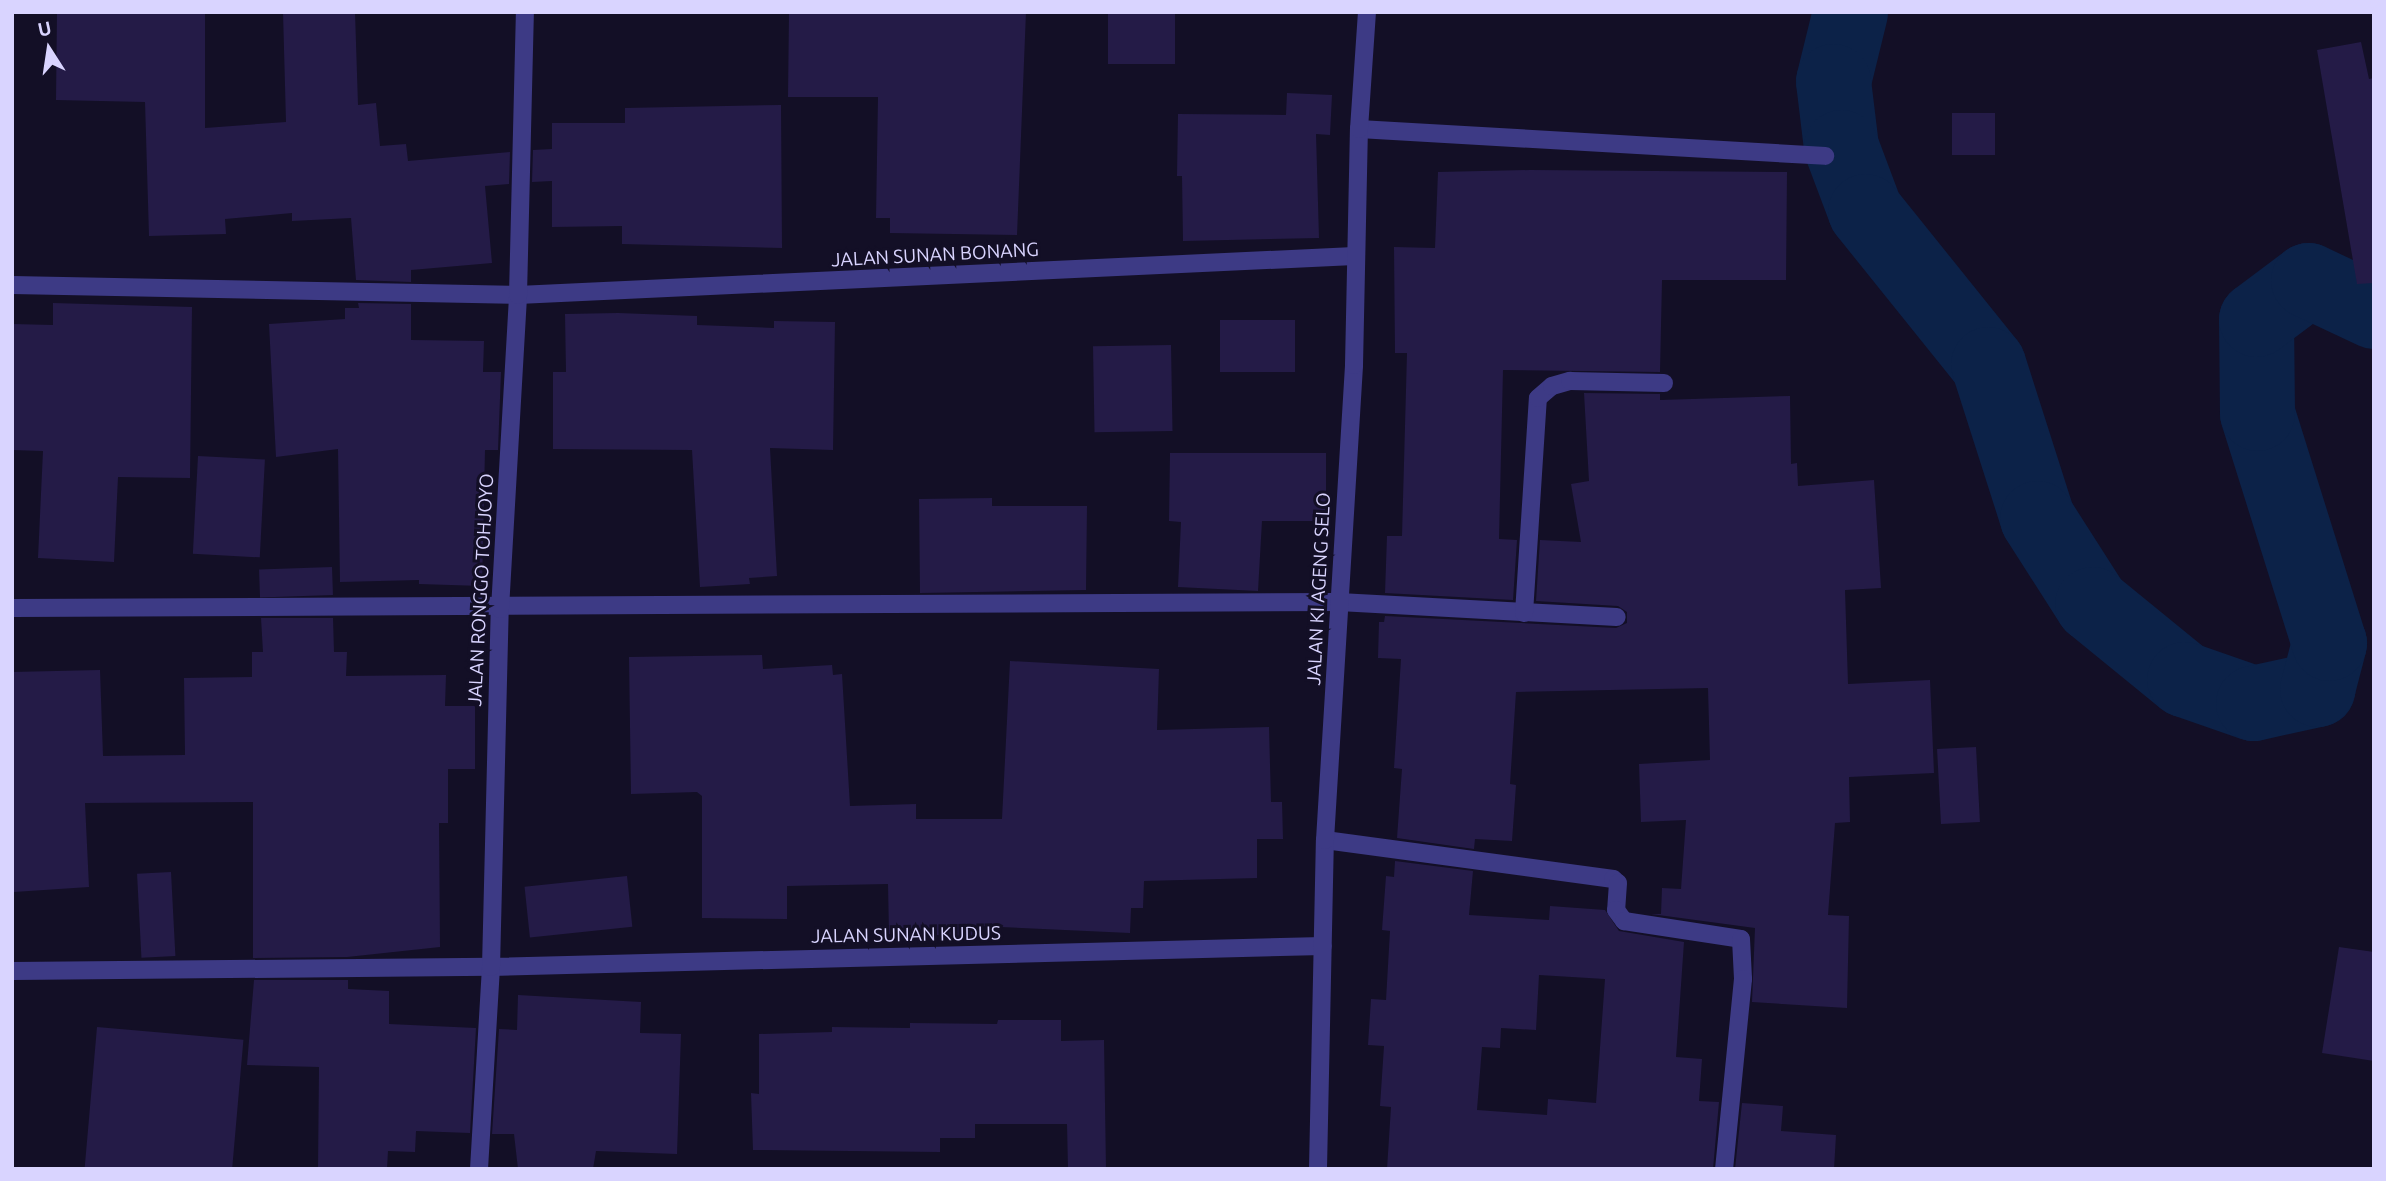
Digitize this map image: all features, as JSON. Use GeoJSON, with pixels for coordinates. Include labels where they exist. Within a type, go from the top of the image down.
{"type":"FeatureCollection","features":[{"type":"Feature","properties":{"kind":"street","name":"JALAN RONGGO TOHJOYO"},"geometry":{"type":"LineString","coordinates":[[479,1169],[491,967],[500,609],[518,295],[524,12]]}},
{"type":"Feature","properties":{"kind":"street","name":"JALAN KI AGENG SELO"},"geometry":{"type":"LineString","coordinates":[[1318,1169],[1325,840],[1354,365],[1354,256],[1367,12]]}},
{"type":"Feature","properties":{"kind":"street"},"geometry":{"type":"LineString","coordinates":[[1359,129],[1825,156]]}},
{"type":"Feature","properties":{"kind":"street","name":"JALAN SUNAN BONANG"},"geometry":{"type":"LineString","coordinates":[[12,285],[518,295],[1354,256]]}},
{"type":"Feature","properties":{"kind":"street"},"geometry":{"type":"LineString","coordinates":[[1524,613],[1538,398],[1552,386],[1570,381],[1664,383]]}},
{"type":"Feature","properties":{"kind":"street"},"geometry":{"type":"LineString","coordinates":[[12,608],[500,609],[1339,603],[1617,617]]}},
{"type":"Feature","properties":{"kind":"street"},"geometry":{"type":"LineString","coordinates":[[1325,840],[1605,877],[1618,883],[1616,910],[1624,921],[1741,939],[1743,979],[1724,1169]]}},
{"type":"Feature","properties":{"kind":"street","name":"JALAN SUNAN KUDUS"},"geometry":{"type":"LineString","coordinates":[[12,971],[491,967],[1323,946]]}},
{"type":"Feature","properties":{"kind":"building"},"geometry":{"type":"Polygon","coordinates":[[[57,12],[205,12],[205,128],[286,122],[283,12],[355,12],[358,105],[376,103],[380,146],[406,144],[408,161],[510,152],[509,184],[485,186],[492,263],[411,270],[411,282],[356,280],[351,218],[292,221],[292,213],[225,219],[226,234],[149,236],[145,102],[56,100],[57,12]]]}},
{"type":"Feature","properties":{"kind":"building"},"geometry":{"type":"Polygon","coordinates":[[[789,12],[1026,12],[1017,235],[890,233],[890,218],[876,218],[878,97],[788,97],[789,12]]]}},
{"type":"Feature","properties":{"kind":"building"},"geometry":{"type":"Polygon","coordinates":[[[1108,12],[1175,12],[1175,64],[1108,64],[1108,12]]]}},
{"type":"Feature","properties":{"kind":"building"},"geometry":{"type":"Polygon","coordinates":[[[2361,42],[2369,79],[2374,78],[2374,283],[2357,284],[2317,50],[2361,42]]]}},
{"type":"Feature","properties":{"kind":"building"},"geometry":{"type":"Polygon","coordinates":[[[1287,93],[1332,95],[1330,135],[1316,134],[1319,238],[1183,241],[1182,176],[1177,176],[1178,114],[1286,115],[1287,93]]]}},
{"type":"Feature","properties":{"kind":"building"},"geometry":{"type":"Polygon","coordinates":[[[781,105],[782,248],[622,244],[622,226],[552,227],[552,181],[532,182],[533,150],[552,149],[552,123],[625,123],[625,108],[781,105]]]}},
{"type":"Feature","properties":{"kind":"building"},"geometry":{"type":"Polygon","coordinates":[[[1952,113],[1995,113],[1995,155],[1952,155],[1952,113]]]}},
{"type":"Feature","properties":{"kind":"building"},"geometry":{"type":"Polygon","coordinates":[[[1438,172],[1787,172],[1786,280],[1662,280],[1660,372],[1503,370],[1499,539],[1517,540],[1513,600],[1385,593],[1387,536],[1402,536],[1407,353],[1395,353],[1394,247],[1435,248],[1438,172]]]}},
{"type":"Feature","properties":{"kind":"building"},"geometry":{"type":"Polygon","coordinates":[[[53,303],[192,307],[190,478],[118,477],[114,562],[38,558],[43,451],[12,450],[12,324],[53,325],[53,303]]]}},
{"type":"Feature","properties":{"kind":"building"},"geometry":{"type":"Polygon","coordinates":[[[358,303],[411,304],[411,340],[484,341],[483,372],[501,372],[498,450],[485,450],[482,586],[419,584],[419,580],[340,582],[338,449],[276,457],[269,324],[345,319],[345,308],[359,308],[358,303]]]}},
{"type":"Feature","properties":{"kind":"building"},"geometry":{"type":"Polygon","coordinates":[[[565,314],[697,316],[697,325],[774,328],[774,321],[835,322],[833,450],[770,448],[777,576],[749,578],[750,584],[700,587],[692,450],[553,449],[553,372],[566,372],[565,314]]]}},
{"type":"Feature","properties":{"kind":"building"},"geometry":{"type":"Polygon","coordinates":[[[1220,320],[1295,320],[1295,372],[1220,372],[1220,320]]]}},
{"type":"Feature","properties":{"kind":"building"},"geometry":{"type":"Polygon","coordinates":[[[1171,345],[1173,431],[1095,432],[1093,346],[1171,345]]]}},
{"type":"Feature","properties":{"kind":"building"},"geometry":{"type":"Polygon","coordinates":[[[1584,393],[1660,394],[1660,400],[1790,396],[1791,464],[1797,463],[1798,486],[1874,480],[1881,588],[1845,590],[1848,684],[1930,680],[1934,773],[1849,777],[1850,822],[1835,823],[1828,915],[1849,916],[1847,1008],[1752,1002],[1755,928],[1651,914],[1661,914],[1662,888],[1681,889],[1686,820],[1641,822],[1639,764],[1710,760],[1708,688],[1516,692],[1510,784],[1516,785],[1512,841],[1475,839],[1474,849],[1397,838],[1402,769],[1394,768],[1401,659],[1378,658],[1379,622],[1384,622],[1385,616],[1616,628],[1627,623],[1627,612],[1618,606],[1536,601],[1540,540],[1581,542],[1571,484],[1589,481],[1584,393]]]}},
{"type":"Feature","properties":{"kind":"building"},"geometry":{"type":"Polygon","coordinates":[[[1170,453],[1326,453],[1326,521],[1262,521],[1258,591],[1178,587],[1181,522],[1169,521],[1170,453]]]}},
{"type":"Feature","properties":{"kind":"building"},"geometry":{"type":"Polygon","coordinates":[[[198,456],[265,460],[260,557],[193,554],[198,456]]]}},
{"type":"Feature","properties":{"kind":"building"},"geometry":{"type":"Polygon","coordinates":[[[992,498],[992,506],[1087,506],[1086,590],[920,593],[919,499],[992,498]]]}},
{"type":"Feature","properties":{"kind":"building"},"geometry":{"type":"Polygon","coordinates":[[[332,567],[333,595],[260,598],[259,570],[332,567]]]}},
{"type":"Feature","properties":{"kind":"building"},"geometry":{"type":"Polygon","coordinates":[[[261,618],[333,618],[334,652],[347,652],[346,676],[446,675],[445,706],[475,706],[475,769],[448,769],[448,823],[439,823],[440,947],[347,957],[253,958],[253,802],[85,803],[89,887],[14,892],[12,672],[100,670],[103,756],[185,755],[184,678],[252,677],[252,652],[263,652],[261,618]]]}},
{"type":"Feature","properties":{"kind":"building"},"geometry":{"type":"Polygon","coordinates":[[[762,655],[763,669],[832,665],[833,675],[842,674],[850,806],[916,804],[916,819],[1002,819],[1010,661],[1159,669],[1157,730],[1269,727],[1271,802],[1282,802],[1283,839],[1257,839],[1257,878],[1144,881],[1143,908],[1131,908],[1130,933],[979,926],[979,936],[889,934],[888,884],[787,886],[787,919],[702,918],[702,796],[697,792],[631,794],[629,657],[762,655]]]}},
{"type":"Feature","properties":{"kind":"building"},"geometry":{"type":"Polygon","coordinates":[[[1976,747],[1980,822],[1941,824],[1937,749],[1976,747]]]}},
{"type":"Feature","properties":{"kind":"building"},"geometry":{"type":"Polygon","coordinates":[[[1395,861],[1473,871],[1469,915],[1549,920],[1550,906],[1605,910],[1619,931],[1684,942],[1676,1057],[1702,1059],[1699,1101],[1719,1102],[1713,1169],[1387,1169],[1391,1107],[1380,1106],[1384,1046],[1368,1045],[1371,999],[1386,1000],[1390,931],[1382,930],[1386,876],[1394,877],[1395,861]],[[1539,975],[1536,1030],[1501,1028],[1500,1048],[1482,1047],[1477,1110],[1547,1115],[1548,1099],[1596,1103],[1605,979],[1539,975]]]}},
{"type":"Feature","properties":{"kind":"building"},"geometry":{"type":"Polygon","coordinates":[[[171,872],[175,956],[141,958],[137,874],[171,872]]]}},
{"type":"Feature","properties":{"kind":"building"},"geometry":{"type":"Polygon","coordinates":[[[627,876],[632,927],[530,937],[525,887],[627,876]]]}},
{"type":"Feature","properties":{"kind":"building"},"geometry":{"type":"Polygon","coordinates":[[[2339,947],[2374,952],[2374,1061],[2322,1053],[2339,947]]]}},
{"type":"Feature","properties":{"kind":"building"},"geometry":{"type":"Polygon","coordinates":[[[254,980],[348,980],[348,989],[389,991],[389,1024],[476,1028],[470,1133],[416,1131],[415,1152],[388,1151],[387,1169],[318,1169],[319,1067],[247,1065],[254,980]]]}},
{"type":"Feature","properties":{"kind":"building"},"geometry":{"type":"Polygon","coordinates":[[[518,995],[641,1002],[640,1033],[681,1034],[677,1154],[596,1151],[593,1169],[518,1169],[514,1134],[492,1134],[499,1029],[517,1030],[518,995]]]}},
{"type":"Feature","properties":{"kind":"building"},"geometry":{"type":"Polygon","coordinates":[[[998,1020],[1061,1020],[1061,1041],[1104,1040],[1106,1169],[1068,1169],[1067,1124],[975,1124],[975,1138],[940,1138],[940,1152],[753,1150],[751,1093],[759,1094],[759,1034],[832,1032],[832,1027],[910,1028],[910,1023],[997,1024],[998,1020]]]}},
{"type":"Feature","properties":{"kind":"building"},"geometry":{"type":"Polygon","coordinates":[[[97,1027],[243,1040],[232,1169],[85,1168],[97,1027]]]}},
{"type":"Feature","properties":{"kind":"building"},"geometry":{"type":"Polygon","coordinates":[[[1742,1103],[1783,1106],[1781,1131],[1836,1135],[1834,1169],[1735,1169],[1742,1103]]]}},
{"type":"Feature","properties":{"kind":"waterway"},"geometry":{"type":"LineString","coordinates":[[1850,12],[1833,81],[1841,147],[1865,211],[1988,364],[2037,518],[2092,604],[2184,679],[2253,703],[2317,689],[2329,643],[2257,413],[2256,319],[2308,280],[2374,311]]}}]}
